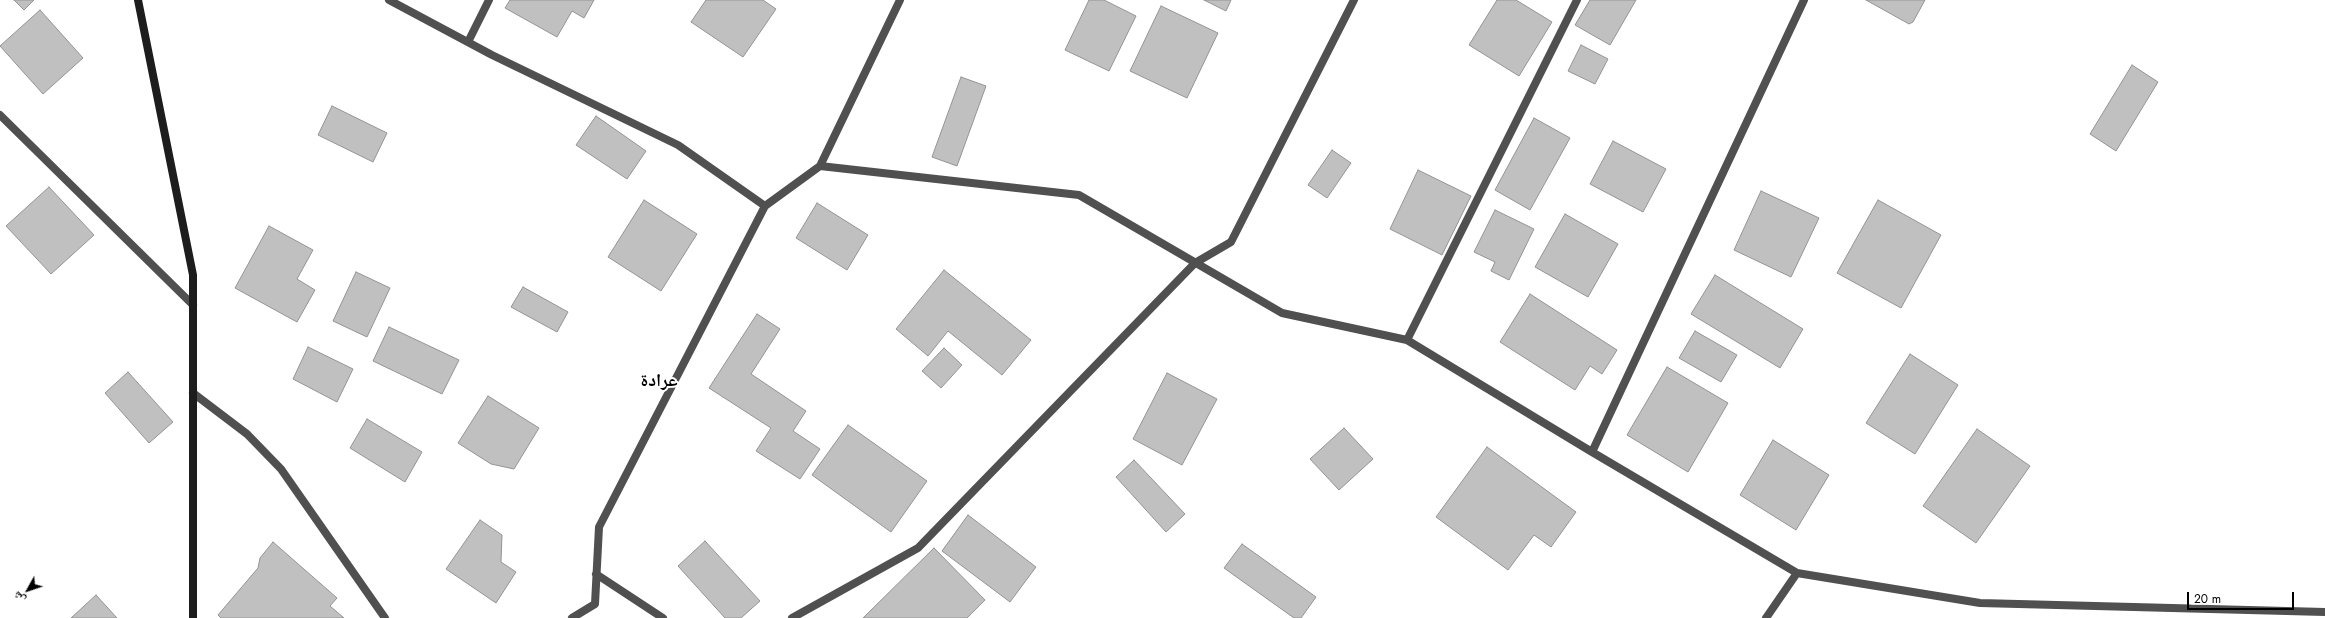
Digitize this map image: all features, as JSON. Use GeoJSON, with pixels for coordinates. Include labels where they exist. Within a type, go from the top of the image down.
{"type":"FeatureCollection","features":[{"type":"Feature","properties":{"kind":"street"},"geometry":{"type":"LineString","coordinates":[[138,0],[193,276],[192,618]]}},
{"type":"Feature","properties":{"kind":"street"},"geometry":{"type":"LineString","coordinates":[[389,0],[468,42],[678,145],[765,206]]}},
{"type":"Feature","properties":{"kind":"street"},"geometry":{"type":"LineString","coordinates":[[468,42],[489,0]]}},
{"type":"Feature","properties":{"kind":"street"},"geometry":{"type":"LineString","coordinates":[[572,618],[595,604],[599,527],[765,206],[820,166],[900,0]]}},
{"type":"Feature","properties":{"kind":"street"},"geometry":{"type":"LineString","coordinates":[[792,618],[918,548],[1195,263],[1231,242],[1354,0]]}},
{"type":"Feature","properties":{"kind":"street"},"geometry":{"type":"LineString","coordinates":[[1407,340],[1577,0]]}},
{"type":"Feature","properties":{"kind":"street"},"geometry":{"type":"LineString","coordinates":[[1592,452],[1804,0]]}},
{"type":"Feature","properties":{"kind":"street"},"geometry":{"type":"LineString","coordinates":[[0,116],[193,305]]}},
{"type":"Feature","properties":{"kind":"street"},"geometry":{"type":"LineString","coordinates":[[820,166],[1079,195],[1282,313],[1407,340],[1592,452],[1797,573],[1980,604],[2325,612]]}},
{"type":"Feature","properties":{"kind":"street"},"geometry":{"type":"LineString","coordinates":[[193,393],[247,434],[281,469],[385,618]]}},
{"type":"Feature","properties":{"kind":"street"},"geometry":{"type":"LineString","coordinates":[[1766,618],[1797,573]]}},
{"type":"Feature","properties":{"kind":"street"},"geometry":{"type":"LineString","coordinates":[[596,574],[663,618]]}},
{"type":"Feature","properties":{"kind":"building"},"geometry":{"type":"Polygon","coordinates":[[[14,0],[34,0],[24,10],[14,0]]]}},
{"type":"Feature","properties":{"kind":"building"},"geometry":{"type":"Polygon","coordinates":[[[510,0],[594,0],[584,18],[572,11],[557,37],[505,8],[510,0]]]}},
{"type":"Feature","properties":{"kind":"building"},"geometry":{"type":"Polygon","coordinates":[[[706,0],[763,0],[776,9],[743,57],[691,22],[706,0]]]}},
{"type":"Feature","properties":{"kind":"building"},"geometry":{"type":"Polygon","coordinates":[[[1089,0],[1104,0],[1136,16],[1109,71],[1065,50],[1089,0]]]}},
{"type":"Feature","properties":{"kind":"building"},"geometry":{"type":"Polygon","coordinates":[[[1204,0],[1231,0],[1226,11],[1204,0]]]}},
{"type":"Feature","properties":{"kind":"building"},"geometry":{"type":"Polygon","coordinates":[[[1497,0],[1516,0],[1552,22],[1519,76],[1469,45],[1497,0]]]}},
{"type":"Feature","properties":{"kind":"building"},"geometry":{"type":"Polygon","coordinates":[[[1590,0],[1636,0],[1610,45],[1575,25],[1590,0]]]}},
{"type":"Feature","properties":{"kind":"building"},"geometry":{"type":"Polygon","coordinates":[[[1866,0],[1925,0],[1913,22],[1909,24],[1866,0]]]}},
{"type":"Feature","properties":{"kind":"building"},"geometry":{"type":"Polygon","coordinates":[[[1161,6],[1218,33],[1187,98],[1130,71],[1161,6]]]}},
{"type":"Feature","properties":{"kind":"building"},"geometry":{"type":"Polygon","coordinates":[[[40,10],[83,58],[43,94],[0,46],[40,10]]]}},
{"type":"Feature","properties":{"kind":"building"},"geometry":{"type":"Polygon","coordinates":[[[1581,45],[1608,59],[1595,84],[1568,71],[1581,45]]]}},
{"type":"Feature","properties":{"kind":"building"},"geometry":{"type":"Polygon","coordinates":[[[2132,65],[2158,82],[2116,151],[2090,134],[2132,65]]]}},
{"type":"Feature","properties":{"kind":"building"},"geometry":{"type":"Polygon","coordinates":[[[961,77],[986,86],[957,166],[932,157],[961,77]]]}},
{"type":"Feature","properties":{"kind":"building"},"geometry":{"type":"Polygon","coordinates":[[[332,106],[387,133],[373,162],[318,135],[332,106]]]}},
{"type":"Feature","properties":{"kind":"building"},"geometry":{"type":"Polygon","coordinates":[[[596,116],[646,151],[627,179],[576,145],[596,116]]]}},
{"type":"Feature","properties":{"kind":"building"},"geometry":{"type":"Polygon","coordinates":[[[1534,118],[1570,138],[1530,210],[1495,190],[1534,118]]]}},
{"type":"Feature","properties":{"kind":"building"},"geometry":{"type":"Polygon","coordinates":[[[1613,141],[1666,169],[1643,212],[1590,184],[1613,141]]]}},
{"type":"Feature","properties":{"kind":"building"},"geometry":{"type":"Polygon","coordinates":[[[1332,150],[1351,163],[1327,198],[1308,185],[1332,150]]]}},
{"type":"Feature","properties":{"kind":"building"},"geometry":{"type":"Polygon","coordinates":[[[1418,170],[1471,196],[1442,255],[1390,229],[1418,170]]]}},
{"type":"Feature","properties":{"kind":"building"},"geometry":{"type":"Polygon","coordinates":[[[49,187],[94,235],[51,274],[6,226],[49,187]]]}},
{"type":"Feature","properties":{"kind":"building"},"geometry":{"type":"Polygon","coordinates":[[[1761,191],[1819,218],[1791,277],[1734,250],[1761,191]]]}},
{"type":"Feature","properties":{"kind":"building"},"geometry":{"type":"Polygon","coordinates":[[[644,200],[697,234],[661,291],[608,257],[644,200]]]}},
{"type":"Feature","properties":{"kind":"building"},"geometry":{"type":"Polygon","coordinates":[[[1878,200],[1941,235],[1901,308],[1837,273],[1878,200]]]}},
{"type":"Feature","properties":{"kind":"building"},"geometry":{"type":"Polygon","coordinates":[[[817,203],[868,235],[847,270],[796,238],[817,203]]]}},
{"type":"Feature","properties":{"kind":"building"},"geometry":{"type":"Polygon","coordinates":[[[1495,210],[1534,229],[1509,280],[1491,271],[1495,262],[1474,252],[1495,210]]]}},
{"type":"Feature","properties":{"kind":"building"},"geometry":{"type":"Polygon","coordinates":[[[1565,214],[1618,244],[1588,297],[1535,267],[1565,214]]]}},
{"type":"Feature","properties":{"kind":"building"},"geometry":{"type":"Polygon","coordinates":[[[269,226],[313,250],[297,279],[315,290],[297,322],[235,288],[269,226]]]}},
{"type":"Feature","properties":{"kind":"building"},"geometry":{"type":"Polygon","coordinates":[[[944,270],[1031,340],[1002,375],[948,331],[928,356],[896,329],[944,270]]]}},
{"type":"Feature","properties":{"kind":"building"},"geometry":{"type":"Polygon","coordinates":[[[356,272],[390,288],[367,337],[333,321],[356,272]]]}},
{"type":"Feature","properties":{"kind":"building"},"geometry":{"type":"Polygon","coordinates":[[[1715,275],[1803,329],[1780,368],[1691,314],[1715,275]]]}},
{"type":"Feature","properties":{"kind":"building"},"geometry":{"type":"Polygon","coordinates":[[[523,287],[568,312],[557,332],[511,307],[523,287]]]}},
{"type":"Feature","properties":{"kind":"building"},"geometry":{"type":"Polygon","coordinates":[[[1530,294],[1617,350],[1602,374],[1590,366],[1575,390],[1500,342],[1530,294]]]}},
{"type":"Feature","properties":{"kind":"building"},"geometry":{"type":"Polygon","coordinates":[[[757,314],[780,329],[751,374],[806,411],[793,431],[820,449],[800,479],[756,451],[771,428],[709,388],[757,314]]]}},
{"type":"Feature","properties":{"kind":"building"},"geometry":{"type":"Polygon","coordinates":[[[389,327],[459,360],[442,394],[373,361],[389,327]]]}},
{"type":"Feature","properties":{"kind":"building"},"geometry":{"type":"Polygon","coordinates":[[[1695,331],[1737,355],[1721,382],[1679,358],[1695,331]]]}},
{"type":"Feature","properties":{"kind":"building"},"geometry":{"type":"Polygon","coordinates":[[[308,347],[353,369],[337,402],[293,379],[308,347]]]}},
{"type":"Feature","properties":{"kind":"building"},"geometry":{"type":"Polygon","coordinates":[[[944,348],[962,365],[941,388],[922,371],[944,348]]]}},
{"type":"Feature","properties":{"kind":"building"},"geometry":{"type":"Polygon","coordinates":[[[1910,354],[1958,385],[1915,454],[1866,423],[1910,354]]]}},
{"type":"Feature","properties":{"kind":"building"},"geometry":{"type":"Polygon","coordinates":[[[1667,367],[1728,403],[1688,472],[1627,435],[1667,367]]]}},
{"type":"Feature","properties":{"kind":"building"},"geometry":{"type":"Polygon","coordinates":[[[128,372],[173,422],[149,443],[105,393],[128,372]]]}},
{"type":"Feature","properties":{"kind":"building"},"geometry":{"type":"Polygon","coordinates":[[[1167,373],[1217,399],[1182,465],[1133,439],[1167,373]]]}},
{"type":"Feature","properties":{"kind":"building"},"geometry":{"type":"Polygon","coordinates":[[[488,396],[539,428],[514,469],[491,464],[458,443],[488,396]]]}},
{"type":"Feature","properties":{"kind":"building"},"geometry":{"type":"Polygon","coordinates":[[[367,419],[422,452],[405,482],[350,448],[367,419]]]}},
{"type":"Feature","properties":{"kind":"building"},"geometry":{"type":"Polygon","coordinates":[[[848,425],[927,481],[891,532],[812,475],[848,425]]]}},
{"type":"Feature","properties":{"kind":"building"},"geometry":{"type":"Polygon","coordinates":[[[1344,428],[1373,459],[1339,490],[1310,459],[1344,428]]]}},
{"type":"Feature","properties":{"kind":"building"},"geometry":{"type":"Polygon","coordinates":[[[1977,429],[2030,466],[1976,543],[1923,506],[1977,429]]]}},
{"type":"Feature","properties":{"kind":"building"},"geometry":{"type":"Polygon","coordinates":[[[1773,440],[1829,475],[1796,530],[1740,495],[1773,440]]]}},
{"type":"Feature","properties":{"kind":"building"},"geometry":{"type":"Polygon","coordinates":[[[1487,447],[1576,512],[1551,547],[1534,535],[1508,570],[1436,517],[1487,447]]]}},
{"type":"Feature","properties":{"kind":"building"},"geometry":{"type":"Polygon","coordinates":[[[1134,460],[1185,514],[1166,532],[1116,477],[1134,460]]]}},
{"type":"Feature","properties":{"kind":"building"},"geometry":{"type":"Polygon","coordinates":[[[968,515],[1036,567],[1010,602],[942,551],[968,515]]]}},
{"type":"Feature","properties":{"kind":"building"},"geometry":{"type":"Polygon","coordinates":[[[480,520],[502,535],[501,562],[516,572],[496,603],[446,569],[480,520]]]}},
{"type":"Feature","properties":{"kind":"building"},"geometry":{"type":"Polygon","coordinates":[[[705,541],[760,601],[741,618],[725,618],[678,566],[705,541]]]}},
{"type":"Feature","properties":{"kind":"building"},"geometry":{"type":"Polygon","coordinates":[[[273,542],[337,598],[330,606],[344,618],[221,618],[218,615],[258,568],[260,558],[273,542]]]}},
{"type":"Feature","properties":{"kind":"building"},"geometry":{"type":"Polygon","coordinates":[[[1242,544],[1316,597],[1301,618],[1294,618],[1224,568],[1242,544]]]}},
{"type":"Feature","properties":{"kind":"building"},"geometry":{"type":"Polygon","coordinates":[[[934,548],[985,600],[967,618],[863,618],[934,548]]]}},
{"type":"Feature","properties":{"kind":"building"},"geometry":{"type":"Polygon","coordinates":[[[96,595],[117,618],[71,618],[96,595]]]}},
{"type":"Feature","properties":{"kind":"district","name":"عرادة"},"geometry":{"type":"Point","coordinates":[659,382]}}]}
